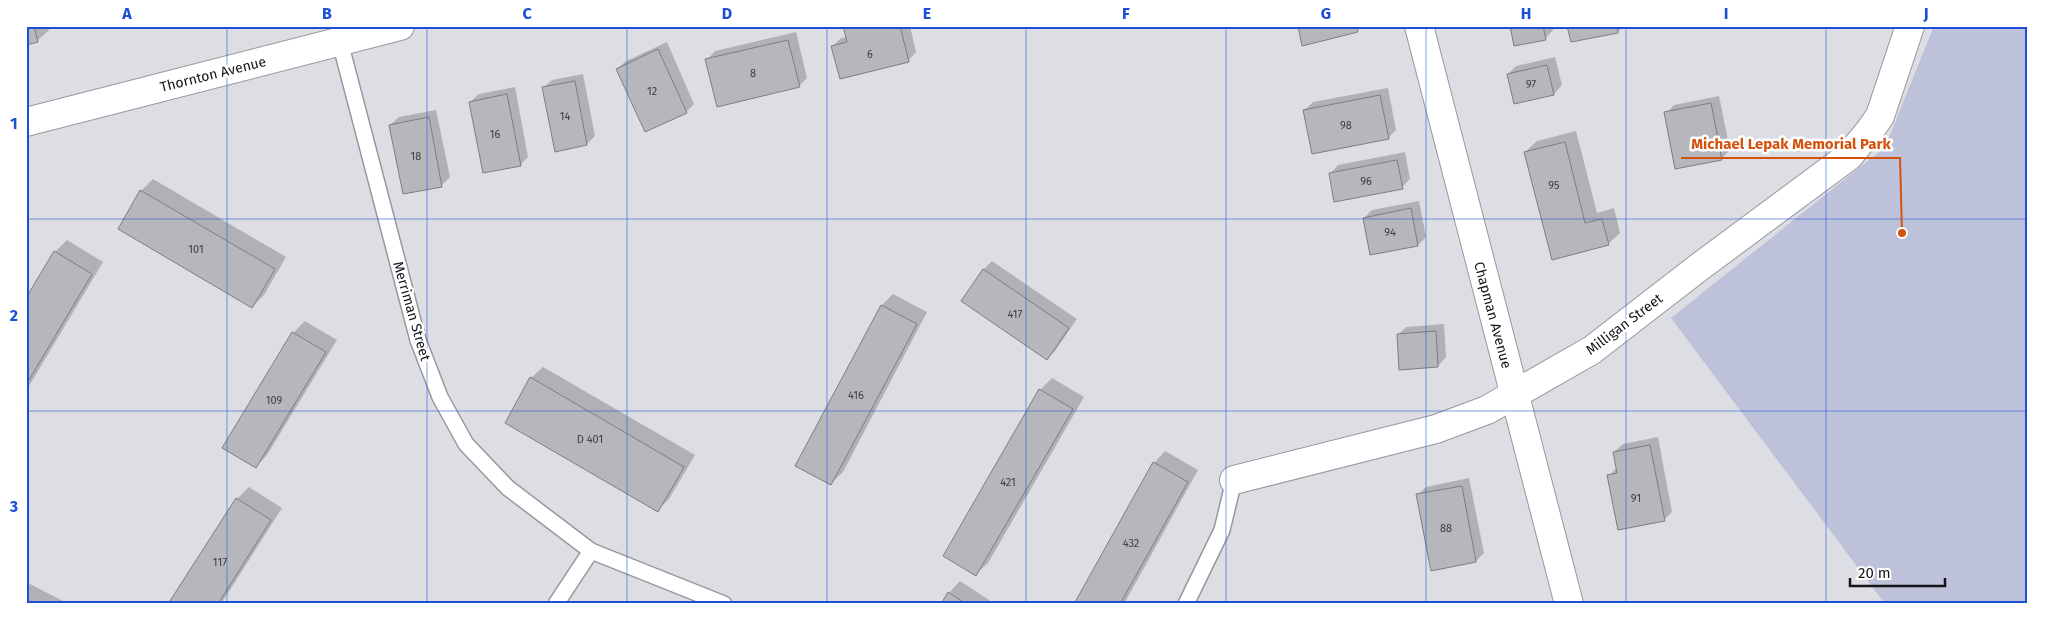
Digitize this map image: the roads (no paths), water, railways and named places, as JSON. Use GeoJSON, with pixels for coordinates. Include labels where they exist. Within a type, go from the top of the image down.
{"type":"FeatureCollection","features":[{"type":"Feature","properties":{"kind":"street","name":"Thornton Avenue"},"geometry":{"type":"LineString","coordinates":[[26,122],[400,26]]}},
{"type":"Feature","properties":{"kind":"street","name":"Chapman Avenue"},"geometry":{"type":"LineString","coordinates":[[1419,26],[1569,604]]}},
{"type":"Feature","properties":{"kind":"street","name":"Milligan Street"},"geometry":{"type":"LineString","coordinates":[[1234,480],[1436,429],[1487,410],[1592,350],[1698,268],[1849,156],[1880,116],[1910,26]]}},
{"type":"Feature","properties":{"kind":"lane","name":"Merriman Street"},"geometry":{"type":"LineString","coordinates":[[340,42],[418,340],[440,397],[466,444],[508,488],[591,551],[724,604]]}},
{"type":"Feature","properties":{"kind":"lane"},"geometry":{"type":"LineString","coordinates":[[1186,604],[1222,530],[1234,480]]}},
{"type":"Feature","properties":{"kind":"lane"},"geometry":{"type":"LineString","coordinates":[[556,604],[591,551]]}},
{"type":"Feature","properties":{"kind":"place","name":"Michael Lepak Memorial Park"},"geometry":{"type":"Point","coordinates":[1902,233]}}]}
